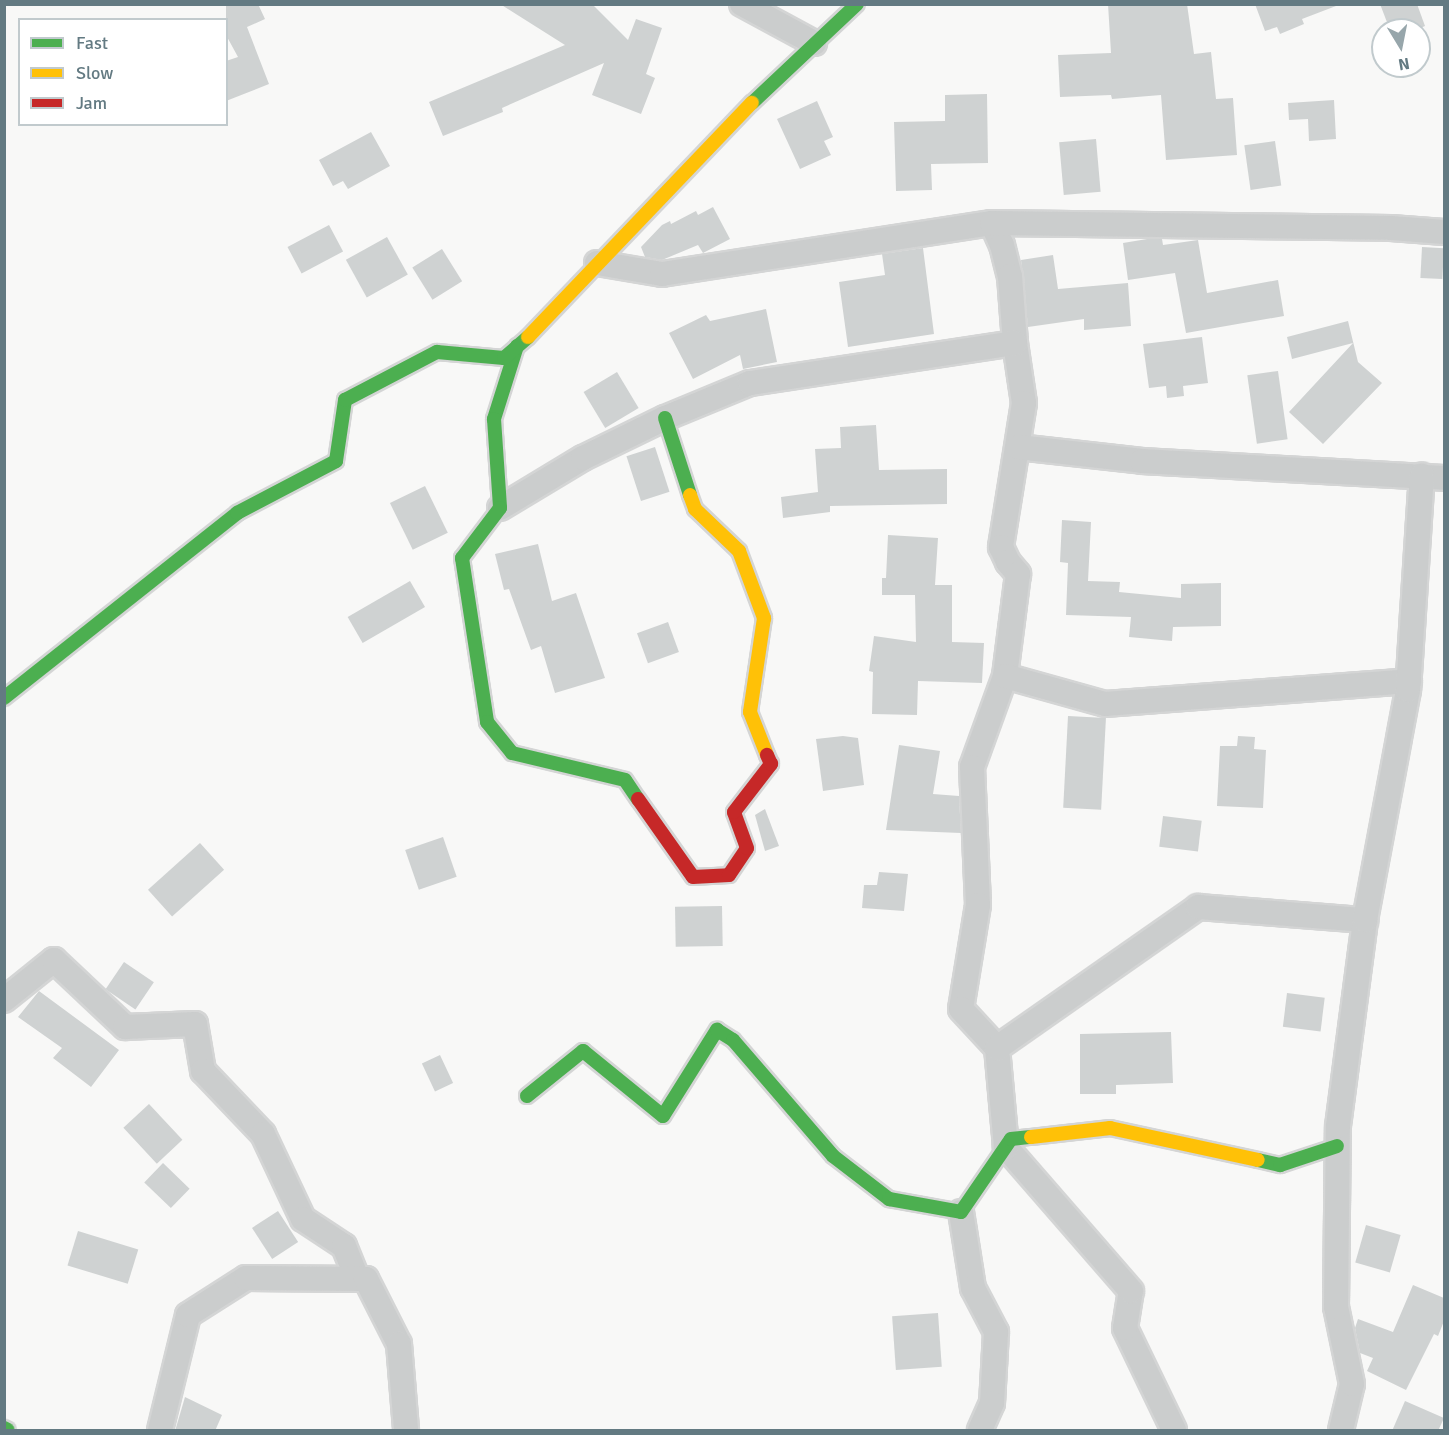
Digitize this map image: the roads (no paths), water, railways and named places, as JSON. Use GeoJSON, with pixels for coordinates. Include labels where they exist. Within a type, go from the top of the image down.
{"type":"FeatureCollection","features":[{"type":"Feature","properties":{"kind":"street"},"geometry":{"type":"LineString","coordinates":[[742,4],[814,43]]}},
{"type":"Feature","properties":{"kind":"street"},"geometry":{"type":"LineString","coordinates":[[4,698],[237,513],[336,461],[345,400],[437,352],[504,358],[772,83],[856,4]]}},
{"type":"Feature","properties":{"kind":"street"},"geometry":{"type":"LineString","coordinates":[[597,263],[662,274],[775,259],[992,223],[1391,228],[1444,231]]}},
{"type":"Feature","properties":{"kind":"street"},"geometry":{"type":"LineString","coordinates":[[992,223],[1002,245],[1010,276],[1015,343],[1024,403],[1001,547],[1008,562],[1018,574],[1005,676],[972,767],[978,905],[961,1009],[997,1048],[1006,1147],[1131,1291],[1125,1328],[1174,1431]]}},
{"type":"Feature","properties":{"kind":"street"},"geometry":{"type":"LineString","coordinates":[[665,418],[695,509],[739,551],[764,618],[750,712],[771,764],[734,812],[747,848],[729,875],[693,878],[625,780],[512,753],[487,722],[462,558],[500,508],[583,458],[665,418],[750,383],[1015,343]]}},
{"type":"Feature","properties":{"kind":"street"},"geometry":{"type":"LineString","coordinates":[[500,508],[494,419],[517,346]]}},
{"type":"Feature","properties":{"kind":"street"},"geometry":{"type":"LineString","coordinates":[[1018,447],[1142,461],[1433,477],[1409,681],[1365,920],[1337,1146],[1336,1307],[1352,1384],[1341,1431]]}},
{"type":"Feature","properties":{"kind":"street"},"geometry":{"type":"LineString","coordinates":[[1005,676],[1105,704],[1409,681]]}},
{"type":"Feature","properties":{"kind":"street"},"geometry":{"type":"LineString","coordinates":[[997,1048],[1198,907],[1365,920]]}},
{"type":"Feature","properties":{"kind":"street"},"geometry":{"type":"LineString","coordinates":[[4,1000],[54,960],[125,1028],[195,1024],[203,1071],[263,1134],[303,1219],[344,1246],[357,1279]]}},
{"type":"Feature","properties":{"kind":"street"},"geometry":{"type":"LineString","coordinates":[[527,1096],[583,1051],[663,1116],[717,1030],[734,1040],[833,1156],[889,1199],[961,1212]]}},
{"type":"Feature","properties":{"kind":"street"},"geometry":{"type":"LineString","coordinates":[[980,1431],[992,1403],[996,1332],[973,1288],[961,1212],[1011,1139],[1110,1128],[1280,1165],[1337,1146]]}},
{"type":"Feature","properties":{"kind":"street"},"geometry":{"type":"LineString","coordinates":[[160,1431],[188,1316],[246,1278],[366,1280],[399,1344],[406,1431]]}},
{"type":"Feature","properties":{"kind":"street"},"geometry":{"type":"LineString","coordinates":[[4,1428],[8,1431]]}}]}
